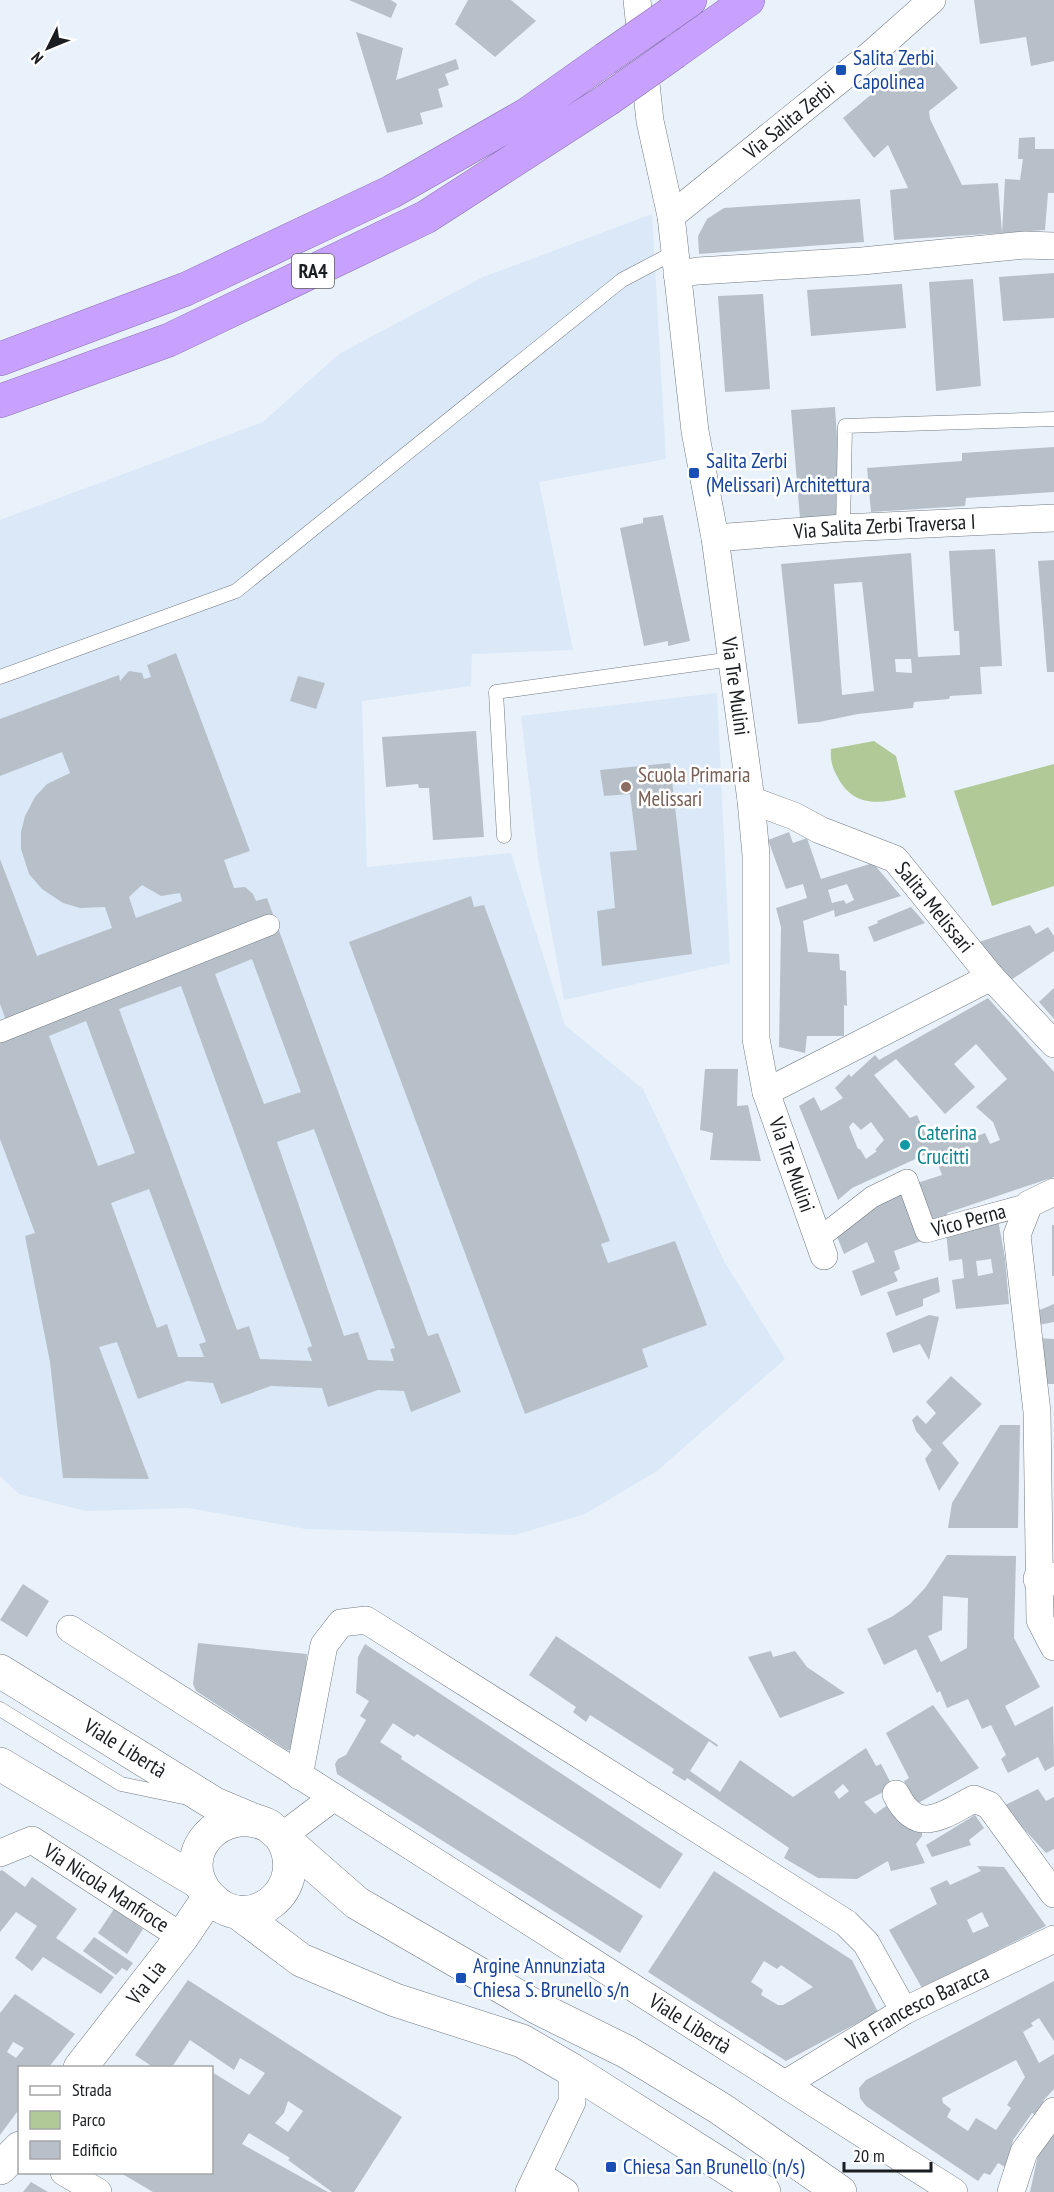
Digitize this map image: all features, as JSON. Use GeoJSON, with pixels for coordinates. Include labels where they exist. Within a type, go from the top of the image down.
{"type":"FeatureCollection","features":[{"type":"Feature","properties":{"kind":"highway","name":"RA4"},"geometry":{"type":"LineString","coordinates":[[0,401],[168,340],[426,217],[607,100],[748,0]]}},
{"type":"Feature","properties":{"kind":"highway","name":"RA4"},"geometry":{"type":"LineString","coordinates":[[0,359],[186,289],[391,192],[526,115],[680,7]]}},
{"type":"Feature","properties":{"kind":"street","name":"Via Tre Mulini"},"geometry":{"type":"LineString","coordinates":[[637,0],[650,121],[671,216],[695,431],[715,538],[752,800],[756,855],[756,1038],[766,1092],[821,1248]]}},
{"type":"Feature","properties":{"kind":"street","name":"Via Salita Zerbi"},"geometry":{"type":"LineString","coordinates":[[671,216],[869,56],[932,0]]}},
{"type":"Feature","properties":{"kind":"street"},"geometry":{"type":"LineString","coordinates":[[676,263],[698,271],[862,261],[1026,245],[1054,246]]}},
{"type":"Feature","properties":{"kind":"street","name":"Via Salita Zerbi Traversa I"},"geometry":{"type":"LineString","coordinates":[[715,538],[843,528],[1054,518]]}},
{"type":"Feature","properties":{"kind":"street","name":"Salita Melissari"},"geometry":{"type":"LineString","coordinates":[[752,800],[895,859],[991,977],[1054,1044]]}},
{"type":"Feature","properties":{"kind":"street"},"geometry":{"type":"LineString","coordinates":[[0,1032],[269,925]]}},
{"type":"Feature","properties":{"kind":"street"},"geometry":{"type":"LineString","coordinates":[[766,1092],[991,977]]}},
{"type":"Feature","properties":{"kind":"street","name":"Vico Perna"},"geometry":{"type":"LineString","coordinates":[[821,1248],[872,1197],[908,1180],[926,1232],[1029,1204]]}},
{"type":"Feature","properties":{"kind":"street"},"geometry":{"type":"LineString","coordinates":[[1054,1192],[1029,1204],[1017,1235],[1046,1412],[1047,1579],[1040,1620],[1054,1647]]}},
{"type":"Feature","properties":{"kind":"street"},"geometry":{"type":"LineString","coordinates":[[299,1776],[324,1645],[340,1623],[366,1620],[846,1923],[866,1943],[904,2011]]}},
{"type":"Feature","properties":{"kind":"street","name":"Viale Libertà"},"geometry":{"type":"LineString","coordinates":[[70,1629],[954,2192]]}},
{"type":"Feature","properties":{"kind":"street","name":"Viale Libertà"},"geometry":{"type":"LineString","coordinates":[[0,1671],[214,1804],[269,1826],[357,1903],[538,2008],[627,2052],[721,2109],[840,2192]]}},
{"type":"Feature","properties":{"kind":"street"},"geometry":{"type":"LineString","coordinates":[[0,1764],[216,1897],[301,1960],[395,2000],[522,2041],[572,2070],[764,2192]]}},
{"type":"Feature","properties":{"kind":"street"},"geometry":{"type":"LineString","coordinates":[[896,1794],[910,1815],[931,1820],[974,1799],[989,1804],[1054,1894]]}},
{"type":"Feature","properties":{"kind":"street"},"geometry":{"type":"LineString","coordinates":[[253,1820],[229,1821],[209,1834],[203,1842],[197,1859],[197,1868],[216,1897],[253,1911],[275,1901],[285,1888],[290,1860],[281,1837],[334,1797]]}},
{"type":"Feature","properties":{"kind":"street","name":"Via Nicola Manfroce"},"geometry":{"type":"LineString","coordinates":[[0,1853],[32,1840],[182,1937]]}},
{"type":"Feature","properties":{"kind":"street","name":"Via Lia"},"geometry":{"type":"LineString","coordinates":[[81,2066],[216,1897]]}},
{"type":"Feature","properties":{"kind":"street","name":"Via Francesco Baracca"},"geometry":{"type":"LineString","coordinates":[[785,2084],[904,2011],[1054,1939]]}},
{"type":"Feature","properties":{"kind":"street"},"geometry":{"type":"LineString","coordinates":[[565,2192],[534,2184],[572,2102],[572,2070]]}},
{"type":"Feature","properties":{"kind":"street"},"geometry":{"type":"LineString","coordinates":[[1011,2192],[1024,2152],[1054,2111]]}},
{"type":"Feature","properties":{"kind":"street"},"geometry":{"type":"LineString","coordinates":[[0,2168],[18,2150]]}},
{"type":"Feature","properties":{"kind":"street"},"geometry":{"type":"LineString","coordinates":[[67,2174],[98,2192]]}},
{"type":"Feature","properties":{"kind":"lane"},"geometry":{"type":"LineString","coordinates":[[0,677],[236,591],[622,280],[676,263]]}},
{"type":"Feature","properties":{"kind":"lane"},"geometry":{"type":"LineString","coordinates":[[843,528],[845,426],[1054,419]]}},
{"type":"Feature","properties":{"kind":"lane"},"geometry":{"type":"LineString","coordinates":[[504,836],[496,692],[732,659]]}},
{"type":"Feature","properties":{"kind":"lane"},"geometry":{"type":"LineString","coordinates":[[0,1709],[122,1785],[214,1804]]}},
{"type":"Feature","properties":{"kind":"shaded area"},"geometry":{"type":"Polygon","coordinates":[[[652,214],[666,459],[539,482],[573,650],[472,654],[471,686],[362,701],[367,867],[511,853],[565,1025],[643,1089],[724,1261],[785,1359],[657,1471],[585,1514],[515,1535],[306,1529],[188,1508],[86,1511],[19,1494],[0,1476],[0,520],[263,422],[339,354],[483,277],[652,214]]]}},
{"type":"Feature","properties":{"kind":"shaded area","name":"Scuola Primaria Melissari"},"geometry":{"type":"Polygon","coordinates":[[[717,693],[730,963],[564,1000],[538,858],[521,716],[717,693]]]}},
{"type":"Feature","properties":{"kind":"green space"},"geometry":{"type":"Polygon","coordinates":[[[874,741],[896,756],[906,797],[875,802],[866,801],[850,793],[837,776],[832,763],[831,749],[874,741]]]}},
{"type":"Feature","properties":{"kind":"green space"},"geometry":{"type":"Polygon","coordinates":[[[1054,764],[1054,886],[992,906],[954,791],[1054,764]]]}},
{"type":"Feature","properties":{"kind":"building"},"geometry":{"type":"Polygon","coordinates":[[[349,0],[391,0],[397,4],[391,18],[349,0]]]}},
{"type":"Feature","properties":{"kind":"building"},"geometry":{"type":"Polygon","coordinates":[[[468,0],[511,0],[536,21],[495,57],[455,24],[468,0]]]}},
{"type":"Feature","properties":{"kind":"building"},"geometry":{"type":"Polygon","coordinates":[[[974,0],[1054,0],[1054,61],[1031,66],[1026,37],[980,44],[974,0]]]}},
{"type":"Feature","properties":{"kind":"building"},"geometry":{"type":"Polygon","coordinates":[[[356,32],[403,48],[396,80],[456,59],[459,69],[445,74],[449,85],[438,89],[443,107],[420,113],[423,124],[387,133],[356,32]]]}},
{"type":"Feature","properties":{"kind":"building"},"geometry":{"type":"Polygon","coordinates":[[[926,49],[958,88],[929,111],[930,119],[962,185],[998,183],[1002,233],[894,240],[890,190],[908,188],[888,145],[874,158],[843,118],[926,49]]]}},
{"type":"Feature","properties":{"kind":"building"},"geometry":{"type":"Polygon","coordinates":[[[1035,137],[1035,149],[1054,149],[1054,193],[1048,193],[1045,230],[1002,233],[1005,179],[1020,180],[1023,159],[1018,159],[1019,138],[1035,137]]]}},
{"type":"Feature","properties":{"kind":"building"},"geometry":{"type":"Polygon","coordinates":[[[860,199],[864,242],[699,254],[698,236],[707,219],[724,208],[860,199]]]}},
{"type":"Feature","properties":{"kind":"building"},"geometry":{"type":"Polygon","coordinates":[[[1054,273],[1054,318],[1003,321],[999,277],[1054,273]]]}},
{"type":"Feature","properties":{"kind":"building"},"geometry":{"type":"Polygon","coordinates":[[[973,279],[981,386],[936,391],[929,282],[973,279]]]}},
{"type":"Feature","properties":{"kind":"building"},"geometry":{"type":"Polygon","coordinates":[[[902,284],[906,328],[811,336],[807,290],[902,284]]]}},
{"type":"Feature","properties":{"kind":"building"},"geometry":{"type":"Polygon","coordinates":[[[763,294],[770,389],[725,392],[718,296],[763,294]]]}},
{"type":"Feature","properties":{"kind":"building"},"geometry":{"type":"Polygon","coordinates":[[[835,407],[842,515],[800,518],[791,410],[835,407]]]}},
{"type":"Feature","properties":{"kind":"building"},"geometry":{"type":"Polygon","coordinates":[[[1054,447],[1054,492],[966,498],[965,506],[871,512],[867,468],[962,461],[962,453],[1054,447]]]}},
{"type":"Feature","properties":{"kind":"building"},"geometry":{"type":"Polygon","coordinates":[[[663,515],[690,641],[668,646],[668,641],[644,646],[620,528],[643,523],[643,518],[663,515]]]}},
{"type":"Feature","properties":{"kind":"building"},"geometry":{"type":"Polygon","coordinates":[[[995,549],[1002,666],[980,667],[982,694],[950,696],[949,699],[914,702],[913,708],[798,724],[781,564],[911,553],[918,657],[960,655],[959,631],[954,631],[949,551],[995,549]],[[862,582],[834,584],[842,695],[874,691],[862,582]],[[895,659],[896,672],[912,673],[911,659],[895,659]]]}},
{"type":"Feature","properties":{"kind":"building"},"geometry":{"type":"Polygon","coordinates":[[[1054,560],[1054,672],[1047,672],[1038,561],[1054,560]]]}},
{"type":"Feature","properties":{"kind":"building"},"geometry":{"type":"Polygon","coordinates":[[[176,653],[250,851],[224,860],[234,888],[245,887],[253,894],[256,901],[267,898],[428,1336],[438,1333],[461,1392],[411,1412],[404,1391],[378,1390],[328,1407],[322,1388],[271,1386],[221,1404],[213,1383],[187,1381],[138,1399],[117,1342],[99,1347],[149,1479],[63,1478],[50,1362],[25,1236],[35,1233],[0,1139],[0,1025],[7,1023],[0,1004],[0,859],[37,956],[112,928],[105,907],[80,908],[63,903],[42,889],[29,874],[21,849],[21,832],[25,816],[35,797],[47,784],[70,773],[62,752],[0,776],[0,719],[119,675],[120,681],[129,671],[142,673],[144,679],[151,677],[147,665],[176,653]],[[142,885],[129,897],[136,918],[182,901],[180,893],[161,896],[142,885]],[[252,959],[215,974],[264,1104],[301,1092],[252,959]],[[181,986],[119,1009],[237,1330],[249,1326],[260,1359],[312,1361],[307,1348],[312,1346],[181,986]],[[86,1021],[49,1036],[98,1166],[135,1153],[86,1021]],[[314,1129],[277,1142],[344,1336],[358,1332],[368,1360],[394,1361],[390,1349],[395,1348],[314,1129]],[[149,1189],[111,1203],[157,1328],[167,1324],[178,1357],[204,1357],[199,1344],[206,1342],[149,1189]]]}},
{"type":"Feature","properties":{"kind":"building"},"geometry":{"type":"Polygon","coordinates":[[[298,676],[325,683],[316,709],[290,701],[298,676]]]}},
{"type":"Feature","properties":{"kind":"building"},"geometry":{"type":"Polygon","coordinates":[[[476,731],[484,837],[433,840],[429,788],[419,788],[418,784],[386,787],[382,737],[476,731]]]}},
{"type":"Feature","properties":{"kind":"building"},"geometry":{"type":"Polygon","coordinates":[[[670,763],[692,954],[602,966],[597,911],[615,908],[610,852],[637,850],[630,794],[604,796],[600,770],[670,763]]]}},
{"type":"Feature","properties":{"kind":"building"},"geometry":{"type":"Polygon","coordinates":[[[789,832],[793,843],[807,838],[821,879],[873,863],[901,896],[835,917],[834,910],[803,921],[808,952],[839,954],[840,970],[846,971],[847,1006],[844,1005],[844,1036],[807,1036],[805,1053],[779,1047],[781,927],[776,908],[807,898],[803,884],[786,889],[768,840],[789,832]],[[847,884],[828,890],[832,903],[844,900],[846,904],[854,900],[847,884]]]}},
{"type":"Feature","properties":{"kind":"building"},"geometry":{"type":"Polygon","coordinates":[[[471,896],[474,907],[484,905],[610,1241],[601,1244],[608,1263],[675,1241],[707,1325],[642,1349],[648,1367],[525,1414],[349,942],[471,896]]]}},
{"type":"Feature","properties":{"kind":"building"},"geometry":{"type":"Polygon","coordinates":[[[911,907],[925,923],[874,942],[868,927],[911,907]]]}},
{"type":"Feature","properties":{"kind":"building"},"geometry":{"type":"Polygon","coordinates":[[[1030,925],[1036,934],[1048,927],[1054,936],[1054,951],[1011,980],[979,942],[1030,925]]]}},
{"type":"Feature","properties":{"kind":"building"},"geometry":{"type":"Polygon","coordinates":[[[1054,988],[1054,1019],[1039,1002],[1054,988]]]}},
{"type":"Feature","properties":{"kind":"building"},"geometry":{"type":"Polygon","coordinates":[[[988,998],[1054,1072],[1054,1177],[947,1213],[949,1221],[929,1227],[914,1184],[942,1175],[933,1151],[852,1188],[838,1200],[799,1106],[814,1097],[821,1111],[843,1098],[835,1088],[849,1074],[851,1077],[875,1055],[879,1060],[988,998]],[[976,1044],[954,1064],[975,1087],[945,1114],[896,1059],[874,1075],[910,1118],[917,1115],[925,1133],[936,1126],[945,1135],[952,1127],[964,1141],[985,1133],[990,1144],[1000,1140],[993,1122],[976,1107],[1007,1079],[976,1044]],[[853,1122],[849,1127],[858,1149],[866,1159],[877,1151],[875,1150],[884,1140],[871,1122],[861,1130],[853,1122]]]}},
{"type":"Feature","properties":{"kind":"building"},"geometry":{"type":"Polygon","coordinates":[[[705,1069],[738,1069],[737,1106],[748,1105],[761,1161],[710,1160],[713,1133],[700,1130],[705,1069]]]}},
{"type":"Feature","properties":{"kind":"building"},"geometry":{"type":"Polygon","coordinates":[[[900,1191],[924,1240],[894,1251],[900,1269],[894,1272],[898,1281],[861,1296],[852,1271],[875,1262],[867,1242],[844,1254],[836,1234],[900,1191]]]}},
{"type":"Feature","properties":{"kind":"building"},"geometry":{"type":"Polygon","coordinates":[[[997,1214],[1005,1258],[1009,1304],[956,1309],[952,1280],[964,1278],[962,1259],[949,1261],[946,1232],[997,1214]],[[991,1259],[976,1261],[978,1276],[993,1273],[991,1259]]]}},
{"type":"Feature","properties":{"kind":"building"},"geometry":{"type":"Polygon","coordinates":[[[1052,1225],[1054,1225],[1054,1276],[1052,1276],[1052,1225]]]}},
{"type":"Feature","properties":{"kind":"building"},"geometry":{"type":"Polygon","coordinates":[[[938,1277],[940,1292],[923,1299],[923,1306],[896,1316],[887,1292],[938,1277]]]}},
{"type":"Feature","properties":{"kind":"building"},"geometry":{"type":"Polygon","coordinates":[[[1054,1304],[1054,1322],[1038,1325],[1035,1312],[1054,1304]]]}},
{"type":"Feature","properties":{"kind":"building"},"geometry":{"type":"Polygon","coordinates":[[[929,1315],[939,1317],[929,1360],[920,1344],[893,1353],[886,1333],[929,1315]]]}},
{"type":"Feature","properties":{"kind":"building"},"geometry":{"type":"Polygon","coordinates":[[[1038,1338],[1054,1339],[1054,1384],[1046,1384],[1038,1338]]]}},
{"type":"Feature","properties":{"kind":"building"},"geometry":{"type":"Polygon","coordinates":[[[951,1376],[982,1404],[942,1443],[959,1463],[939,1491],[925,1459],[932,1450],[916,1431],[912,1420],[917,1415],[926,1424],[936,1413],[926,1402],[951,1376]]]}},
{"type":"Feature","properties":{"kind":"building"},"geometry":{"type":"Polygon","coordinates":[[[1000,1425],[1020,1425],[1018,1528],[948,1528],[952,1503],[1000,1425]]]}},
{"type":"Feature","properties":{"kind":"building"},"geometry":{"type":"Polygon","coordinates":[[[947,1555],[1016,1556],[1014,1638],[1040,1687],[1005,1706],[1015,1726],[1053,1706],[1054,1766],[1045,1771],[1038,1757],[1008,1773],[1001,1759],[1006,1755],[991,1725],[982,1729],[968,1699],[947,1708],[940,1691],[937,1693],[916,1649],[884,1665],[867,1629],[893,1616],[910,1604],[925,1588],[947,1555]],[[943,1596],[942,1630],[928,1636],[941,1662],[967,1648],[968,1598],[943,1596]]]}},
{"type":"Feature","properties":{"kind":"building"},"geometry":{"type":"Polygon","coordinates":[[[23,1584],[49,1601],[27,1637],[0,1620],[23,1584]]]}},
{"type":"Feature","properties":{"kind":"building"},"geometry":{"type":"Polygon","coordinates":[[[556,1636],[718,1745],[717,1747],[709,1741],[690,1771],[720,1792],[740,1760],[793,1797],[866,1748],[876,1766],[881,1764],[893,1787],[864,1802],[875,1814],[886,1806],[892,1814],[922,1830],[922,1836],[916,1844],[925,1863],[891,1871],[888,1861],[857,1879],[818,1878],[784,1858],[789,1848],[687,1778],[685,1781],[672,1773],[674,1769],[590,1715],[586,1722],[573,1712],[576,1707],[529,1675],[556,1636]],[[843,1784],[834,1792],[839,1799],[849,1791],[843,1784]]]}},
{"type":"Feature","properties":{"kind":"building"},"geometry":{"type":"Polygon","coordinates":[[[198,1643],[307,1654],[300,1744],[287,1750],[196,1691],[193,1684],[198,1643]]]}},
{"type":"Feature","properties":{"kind":"building"},"geometry":{"type":"Polygon","coordinates":[[[365,1644],[683,1854],[660,1889],[417,1734],[414,1737],[393,1723],[380,1742],[402,1756],[401,1759],[643,1916],[620,1953],[337,1774],[335,1764],[338,1759],[346,1755],[366,1720],[360,1716],[369,1701],[356,1693],[358,1657],[365,1644]]]}},
{"type":"Feature","properties":{"kind":"building"},"geometry":{"type":"Polygon","coordinates":[[[771,1651],[773,1657],[795,1651],[807,1667],[845,1693],[780,1718],[748,1657],[771,1651]]]}},
{"type":"Feature","properties":{"kind":"building"},"geometry":{"type":"Polygon","coordinates":[[[933,1705],[979,1768],[915,1805],[904,1781],[909,1778],[886,1733],[933,1705]]]}},
{"type":"Feature","properties":{"kind":"building"},"geometry":{"type":"Polygon","coordinates":[[[1038,1789],[1046,1801],[1054,1797],[1054,1849],[1046,1853],[1003,1806],[1038,1789]]]}},
{"type":"Feature","properties":{"kind":"building"},"geometry":{"type":"Polygon","coordinates":[[[975,1815],[984,1828],[969,1840],[971,1845],[932,1857],[926,1845],[975,1815]]]}},
{"type":"Feature","properties":{"kind":"building"},"geometry":{"type":"Polygon","coordinates":[[[977,1866],[1004,1867],[1046,1926],[922,1988],[889,1930],[937,1904],[930,1888],[947,1880],[950,1885],[981,1871],[977,1866]],[[982,1912],[967,1920],[973,1933],[989,1926],[982,1912]]]}},
{"type":"Feature","properties":{"kind":"building"},"geometry":{"type":"Polygon","coordinates":[[[2,1870],[25,1887],[32,1877],[77,1909],[56,1938],[114,1977],[101,1994],[43,1957],[32,1971],[15,1958],[37,1926],[16,1912],[0,1932],[0,1871],[2,1870]]]}},
{"type":"Feature","properties":{"kind":"building"},"geometry":{"type":"Polygon","coordinates":[[[714,1871],[852,1960],[878,2012],[786,2061],[648,1972],[714,1871]],[[764,1961],[751,1982],[763,1990],[761,1995],[778,2005],[783,2005],[813,1987],[781,1965],[777,1969],[764,1961]]]}},
{"type":"Feature","properties":{"kind":"building"},"geometry":{"type":"Polygon","coordinates":[[[114,1909],[143,1929],[127,1954],[98,1933],[114,1909]]]}},
{"type":"Feature","properties":{"kind":"building"},"geometry":{"type":"Polygon","coordinates":[[[94,1937],[133,1963],[127,1971],[122,1968],[116,1975],[83,1951],[94,1937]]]}},
{"type":"Feature","properties":{"kind":"building"},"geometry":{"type":"Polygon","coordinates":[[[188,1980],[402,2117],[354,2192],[332,2192],[288,2160],[290,2158],[249,2133],[242,2144],[328,2192],[153,2192],[122,2174],[213,2174],[213,2073],[249,2095],[265,2073],[240,2058],[234,2070],[190,2040],[173,2066],[152,2066],[135,2055],[188,1980]],[[288,2101],[284,2113],[275,2123],[288,2132],[303,2111],[288,2101]]]}},
{"type":"Feature","properties":{"kind":"building"},"geometry":{"type":"Polygon","coordinates":[[[1054,1981],[1054,2041],[1039,2018],[1031,2023],[1033,2026],[1023,2032],[1039,2063],[1054,2054],[1054,2089],[1043,2101],[1050,2106],[1039,2117],[1032,2113],[1013,2140],[1007,2168],[998,2163],[990,2175],[984,2173],[978,2181],[866,2106],[860,2098],[859,2088],[866,2080],[1054,1981]],[[1016,2060],[942,2098],[943,2103],[951,2109],[947,2117],[968,2131],[976,2118],[996,2130],[1011,2108],[1007,2105],[1025,2077],[1016,2060]]]}},
{"type":"Feature","properties":{"kind":"building"},"geometry":{"type":"Polygon","coordinates":[[[15,1994],[75,2034],[50,2066],[18,2066],[18,2111],[0,2135],[0,2013],[15,1994]],[[13,2042],[7,2052],[16,2058],[24,2048],[13,2042]]]}},
{"type":"Feature","properties":{"kind":"building"},"geometry":{"type":"Polygon","coordinates":[[[1054,2135],[1054,2192],[1030,2192],[1038,2155],[1054,2135]]]}},
{"type":"Feature","properties":{"kind":"building"},"geometry":{"type":"Polygon","coordinates":[[[31,2182],[48,2192],[23,2192],[31,2182]]]}},
{"type":"Feature","properties":{"kind":"place","name":"Salita Zerbi Capolinea"},"geometry":{"type":"Point","coordinates":[841,70]}},
{"type":"Feature","properties":{"kind":"place","name":"Salita Zerbi (Melissari) Architettura"},"geometry":{"type":"Point","coordinates":[694,473]}},
{"type":"Feature","properties":{"kind":"place","name":"Scuola Primaria Melissari"},"geometry":{"type":"Point","coordinates":[626,787]}},
{"type":"Feature","properties":{"kind":"place","name":"Caterina Crucitti"},"geometry":{"type":"Point","coordinates":[905,1145]}},
{"type":"Feature","properties":{"kind":"place","name":"Argine Annunziata Chiesa S. Brunello s/n"},"geometry":{"type":"Point","coordinates":[461,1978]}},
{"type":"Feature","properties":{"kind":"place","name":"Chiesa San Brunello (n/s)"},"geometry":{"type":"Point","coordinates":[611,2167]}}]}
